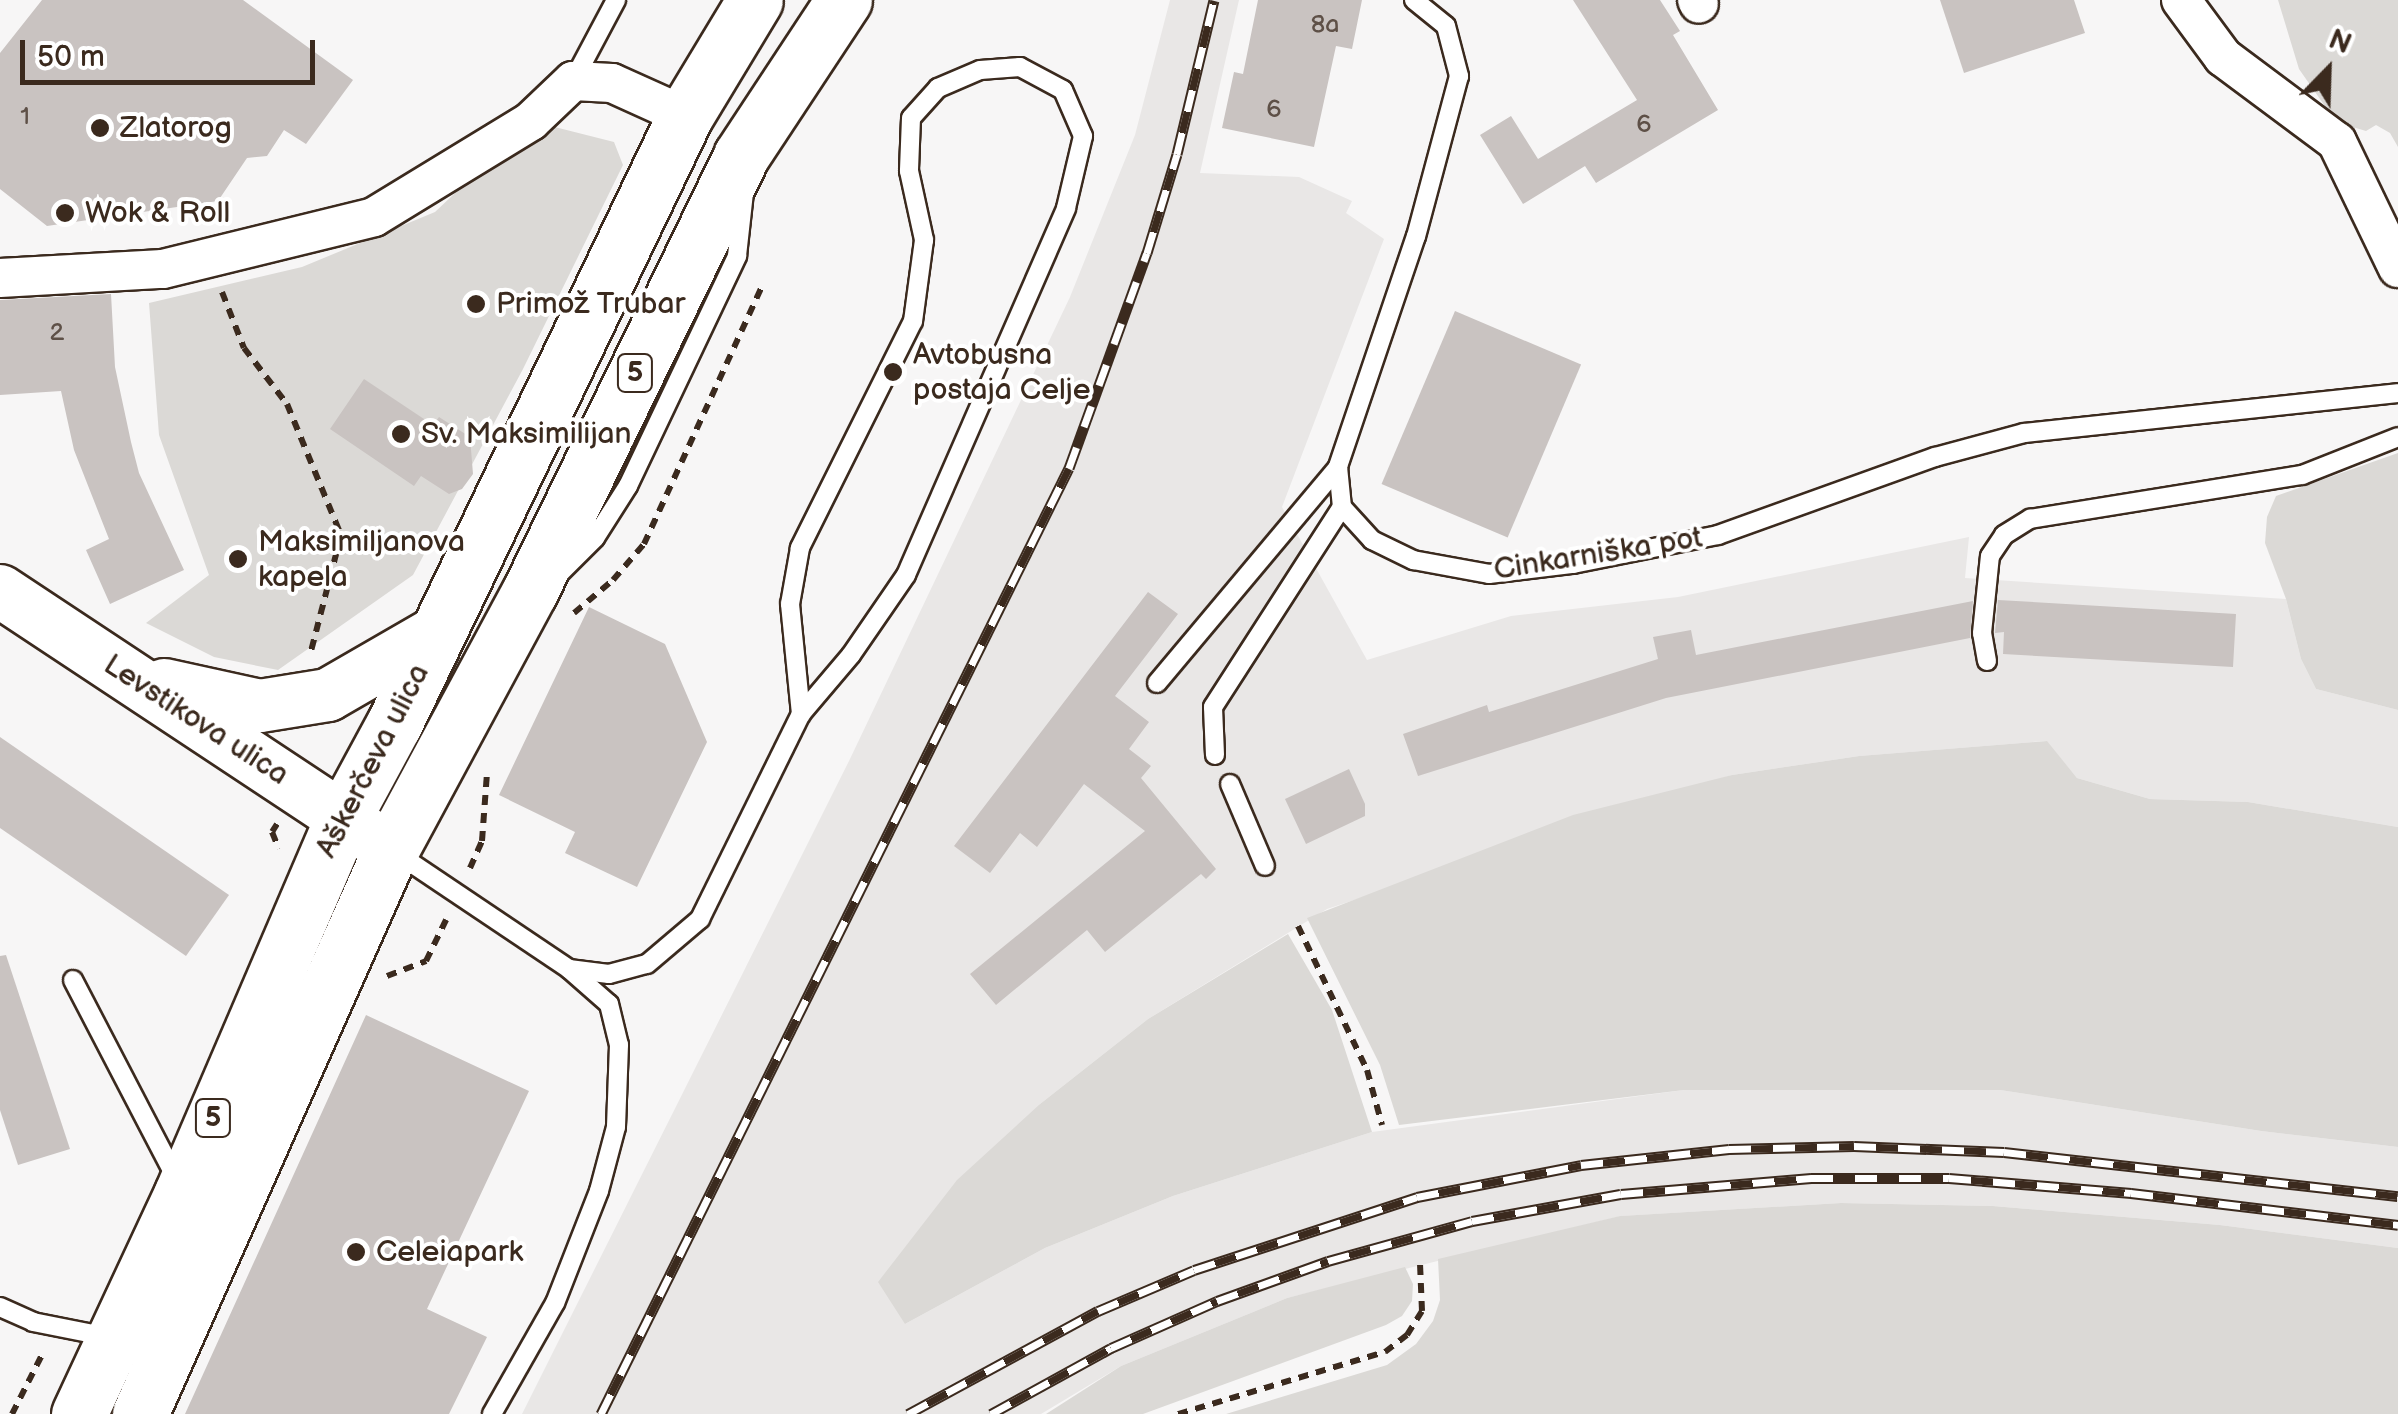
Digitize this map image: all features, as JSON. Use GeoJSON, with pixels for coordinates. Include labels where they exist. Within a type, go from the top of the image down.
{"type":"FeatureCollection","features":[{"type":"Feature","properties":{"kind":"main road","name":"5"},"geometry":{"type":"LineString","coordinates":[[685,116],[755,0]]}},
{"type":"Feature","properties":{"kind":"main road","name":"Aškerčeva ulica"},"geometry":{"type":"LineString","coordinates":[[140,1414],[391,849],[551,603],[741,156],[844,0]]}},
{"type":"Feature","properties":{"kind":"main road","name":"Aškerčeva ulica"},"geometry":{"type":"LineString","coordinates":[[79,1414],[182,1192],[342,820],[438,632],[685,116]]}},
{"type":"Feature","properties":{"kind":"street"},"geometry":{"type":"LineString","coordinates":[[2181,0],[2223,57],[2337,142],[2398,268]]}},
{"type":"Feature","properties":{"kind":"street"},"geometry":{"type":"LineString","coordinates":[[0,278],[163,269],[374,217],[531,121],[573,82],[612,83],[685,116]]}},
{"type":"Feature","properties":{"kind":"street","name":"Levstikova ulica"},"geometry":{"type":"LineString","coordinates":[[0,591],[298,784],[342,820],[391,849]]}},
{"type":"Feature","properties":{"kind":"street"},"geometry":{"type":"LineString","coordinates":[[126,676],[260,706],[328,695],[438,632]]}},
{"type":"Feature","properties":{"kind":"lane"},"geometry":{"type":"LineString","coordinates":[[1157,683],[1338,467],[1416,236],[1459,76],[1446,26],[1414,0]]}},
{"type":"Feature","properties":{"kind":"lane"},"geometry":{"type":"LineString","coordinates":[[573,82],[607,3]]}},
{"type":"Feature","properties":{"kind":"lane"},"geometry":{"type":"LineString","coordinates":[[568,969],[609,974],[647,964],[700,919],[801,714],[851,654],[906,576],[1066,208],[1083,136],[1063,90],[1020,68],[980,70],[938,88],[911,118],[909,170],[924,240],[914,321],[800,548],[790,604],[801,714]]}},
{"type":"Feature","properties":{"kind":"lane","name":"Cinkarniška pot"},"geometry":{"type":"LineString","coordinates":[[1342,507],[1372,540],[1413,560],[1489,574],[1573,564],[1718,535],[1936,457],[2024,434],[2398,393]]}},
{"type":"Feature","properties":{"kind":"lane"},"geometry":{"type":"LineString","coordinates":[[1987,661],[1982,633],[1990,556],[2004,535],[2030,519],[2302,475],[2398,437]]}},
{"type":"Feature","properties":{"kind":"lane"},"geometry":{"type":"LineString","coordinates":[[1215,756],[1213,707],[1342,507],[1338,467]]}},
{"type":"Feature","properties":{"kind":"lane"},"geometry":{"type":"LineString","coordinates":[[1230,784],[1266,866]]}},
{"type":"Feature","properties":{"kind":"lane"},"geometry":{"type":"LineString","coordinates":[[391,849],[568,969],[609,1004],[619,1045],[616,1127],[599,1192],[554,1304],[492,1414]]}},
{"type":"Feature","properties":{"kind":"lane"},"geometry":{"type":"LineString","coordinates":[[73,980],[182,1192]]}},
{"type":"Feature","properties":{"kind":"lane"},"geometry":{"type":"LineString","coordinates":[[0,1306],[33,1322],[114,1338]]}},
{"type":"Feature","properties":{"kind":"path"},"geometry":{"type":"LineString","coordinates":[[208,258],[244,348],[287,404],[340,535],[310,649],[315,660]]}},
{"type":"Feature","properties":{"kind":"path"},"geometry":{"type":"LineString","coordinates":[[551,603],[613,580],[644,544],[762,284]]}},
{"type":"Feature","properties":{"kind":"path"},"geometry":{"type":"LineString","coordinates":[[378,980],[426,960],[482,841],[486,776],[494,760]]}},
{"type":"Feature","properties":{"kind":"path"},"geometry":{"type":"LineString","coordinates":[[1298,926],[1367,1070],[1382,1125]]}},
{"type":"Feature","properties":{"kind":"path"},"geometry":{"type":"LineString","coordinates":[[1178,1414],[1384,1352],[1408,1335],[1422,1311],[1420,1264]]}},
{"type":"Feature","properties":{"kind":"shaded area"},"geometry":{"type":"Polygon","coordinates":[[[1170,0],[1239,0],[1200,173],[1299,177],[1352,201],[1346,213],[1384,239],[1282,507],[1367,660],[1511,616],[1678,597],[1969,537],[1965,578],[2286,599],[2301,659],[2316,689],[2398,710],[2398,827],[2248,802],[2150,799],[2077,778],[2046,741],[1859,756],[1732,775],[1327,909],[1148,1019],[1040,1104],[905,1324],[1045,1248],[1173,1196],[1372,1132],[1684,1090],[2000,1090],[2261,1131],[2398,1147],[2398,1248],[2220,1225],[1993,1206],[1841,1203],[1621,1216],[1287,1298],[1121,1366],[1041,1414],[522,1414],[849,761],[1070,297],[1135,135],[1170,0]]]}},
{"type":"Feature","properties":{"kind":"shaded area"},"geometry":{"type":"Polygon","coordinates":[[[2278,0],[2398,0],[2398,147],[2390,133],[2376,125],[2366,131],[2336,122],[2299,69],[2278,0]]]}},
{"type":"Feature","properties":{"kind":"shaded area"},"geometry":{"type":"Polygon","coordinates":[[[531,121],[614,142],[623,165],[523,369],[413,575],[278,670],[214,657],[146,623],[209,575],[159,435],[149,303],[302,267],[435,212],[531,121]]]}},
{"type":"Feature","properties":{"kind":"shaded area"},"geometry":{"type":"Polygon","coordinates":[[[2398,453],[2398,710],[2316,689],[2301,659],[2286,599],[2265,543],[2267,517],[2276,496],[2398,453]]]}},
{"type":"Feature","properties":{"kind":"shaded area"},"geometry":{"type":"Polygon","coordinates":[[[2047,741],[2077,778],[2150,799],[2248,802],[2398,827],[2398,1147],[2261,1131],[2000,1090],[1684,1090],[1399,1125],[1380,1065],[1307,918],[1573,815],[1732,775],[1859,756],[2047,741]]]}},
{"type":"Feature","properties":{"kind":"shaded area"},"geometry":{"type":"Polygon","coordinates":[[[1288,934],[1332,1010],[1372,1132],[1173,1196],[1045,1248],[905,1324],[878,1282],[957,1180],[1040,1104],[1148,1019],[1288,934]]]}},
{"type":"Feature","properties":{"kind":"shaded area"},"geometry":{"type":"Polygon","coordinates":[[[1841,1203],[1993,1206],[2220,1225],[2398,1248],[2398,1414],[1226,1414],[1387,1365],[1416,1344],[1433,1321],[1440,1300],[1438,1259],[1620,1216],[1841,1203]]]}},
{"type":"Feature","properties":{"kind":"shaded area"},"geometry":{"type":"Polygon","coordinates":[[[1405,1267],[1413,1284],[1412,1301],[1402,1316],[1386,1325],[1143,1414],[1046,1414],[1121,1366],[1287,1298],[1405,1267]]]}},
{"type":"Feature","properties":{"kind":"building"},"geometry":{"type":"Polygon","coordinates":[[[42,0],[243,0],[353,80],[306,144],[284,130],[267,156],[247,158],[218,201],[47,226],[0,189],[0,53],[42,0]]]}},
{"type":"Feature","properties":{"kind":"building"},"geometry":{"type":"Polygon","coordinates":[[[1258,0],[1362,0],[1352,49],[1336,46],[1314,147],[1222,128],[1234,72],[1243,74],[1258,0]]]}},
{"type":"Feature","properties":{"kind":"building"},"geometry":{"type":"Polygon","coordinates":[[[1573,0],[1660,0],[1680,31],[1673,35],[1718,110],[1596,183],[1585,166],[1523,204],[1480,135],[1511,116],[1538,159],[1637,100],[1573,0]]]}},
{"type":"Feature","properties":{"kind":"building"},"geometry":{"type":"Polygon","coordinates":[[[1940,0],[2074,0],[2085,33],[1964,73],[1940,0]]]}},
{"type":"Feature","properties":{"kind":"building"},"geometry":{"type":"Polygon","coordinates":[[[111,294],[115,367],[139,473],[184,570],[110,604],[86,550],[109,539],[74,450],[61,391],[0,395],[0,300],[111,294]]]}},
{"type":"Feature","properties":{"kind":"building"},"geometry":{"type":"Polygon","coordinates":[[[1455,311],[1581,365],[1508,538],[1382,484],[1455,311]]]}},
{"type":"Feature","properties":{"kind":"building","name":"Sv. Maksimilijan"},"geometry":{"type":"Polygon","coordinates":[[[364,379],[433,425],[439,417],[470,437],[473,474],[462,489],[449,494],[421,476],[414,486],[330,429],[364,379]]]}},
{"type":"Feature","properties":{"kind":"building"},"geometry":{"type":"Polygon","coordinates":[[[1148,592],[1178,614],[1115,696],[1149,722],[1129,749],[1151,766],[1141,778],[1216,869],[1206,879],[1201,874],[1105,952],[1087,930],[996,1005],[970,974],[1145,831],[1084,784],[1037,847],[1020,833],[990,873],[954,846],[1148,592]]]}},
{"type":"Feature","properties":{"kind":"building"},"geometry":{"type":"Polygon","coordinates":[[[1998,600],[2236,614],[2233,667],[2003,654],[2004,632],[1995,633],[1998,600]]]}},
{"type":"Feature","properties":{"kind":"building"},"geometry":{"type":"Polygon","coordinates":[[[1973,601],[1970,638],[1666,698],[1418,776],[1403,734],[1487,705],[1489,712],[1658,659],[1653,637],[1691,630],[1696,655],[1973,601]]]}},
{"type":"Feature","properties":{"kind":"building"},"geometry":{"type":"Polygon","coordinates":[[[589,607],[665,644],[707,742],[637,887],[565,853],[575,832],[499,795],[589,607]]]}},
{"type":"Feature","properties":{"kind":"building"},"geometry":{"type":"Polygon","coordinates":[[[0,737],[229,895],[186,956],[0,828],[0,737]]]}},
{"type":"Feature","properties":{"kind":"building"},"geometry":{"type":"Polygon","coordinates":[[[1349,769],[1365,804],[1365,816],[1306,844],[1285,799],[1349,769]]]}},
{"type":"Feature","properties":{"kind":"building"},"geometry":{"type":"Polygon","coordinates":[[[6,955],[70,1149],[18,1165],[0,1110],[0,956],[6,955]]]}},
{"type":"Feature","properties":{"kind":"building","name":"Celeiapark"},"geometry":{"type":"Polygon","coordinates":[[[366,1015],[529,1091],[427,1309],[487,1337],[449,1414],[185,1414],[366,1015]]]}},
{"type":"Feature","properties":{"kind":"railway"},"geometry":{"type":"LineString","coordinates":[[601,1414],[1069,468],[1147,253],[1177,154],[1214,0]]}},
{"type":"Feature","properties":{"kind":"railway"},"geometry":{"type":"LineString","coordinates":[[908,1414],[1098,1311],[1194,1270],[1417,1197],[1581,1165],[1729,1149],[1854,1146],[2004,1152],[2398,1196]]}},
{"type":"Feature","properties":{"kind":"railway"},"geometry":{"type":"LineString","coordinates":[[991,1414],[1111,1348],[1217,1301],[1328,1261],[1472,1221],[1621,1194],[1811,1178],[1949,1178],[2131,1193],[2398,1225]]}},
{"type":"Feature","properties":{"kind":"place","name":"Zlatorog"},"geometry":{"type":"Point","coordinates":[100,128]}},
{"type":"Feature","properties":{"kind":"place","name":"Wok & Roll"},"geometry":{"type":"Point","coordinates":[65,213]}},
{"type":"Feature","properties":{"kind":"place","name":"Primož Trubar"},"geometry":{"type":"Point","coordinates":[476,304]}},
{"type":"Feature","properties":{"kind":"place","name":"Avtobusna postaja Celje"},"geometry":{"type":"Point","coordinates":[893,372]}},
{"type":"Feature","properties":{"kind":"place","name":"Sv. Maksimilijan"},"geometry":{"type":"Point","coordinates":[401,434]}},
{"type":"Feature","properties":{"kind":"place","name":"Maksimiljanova kapela"},"geometry":{"type":"Point","coordinates":[238,559]}},
{"type":"Feature","properties":{"kind":"place","name":"Celeiapark"},"geometry":{"type":"Point","coordinates":[356,1252]}}]}
